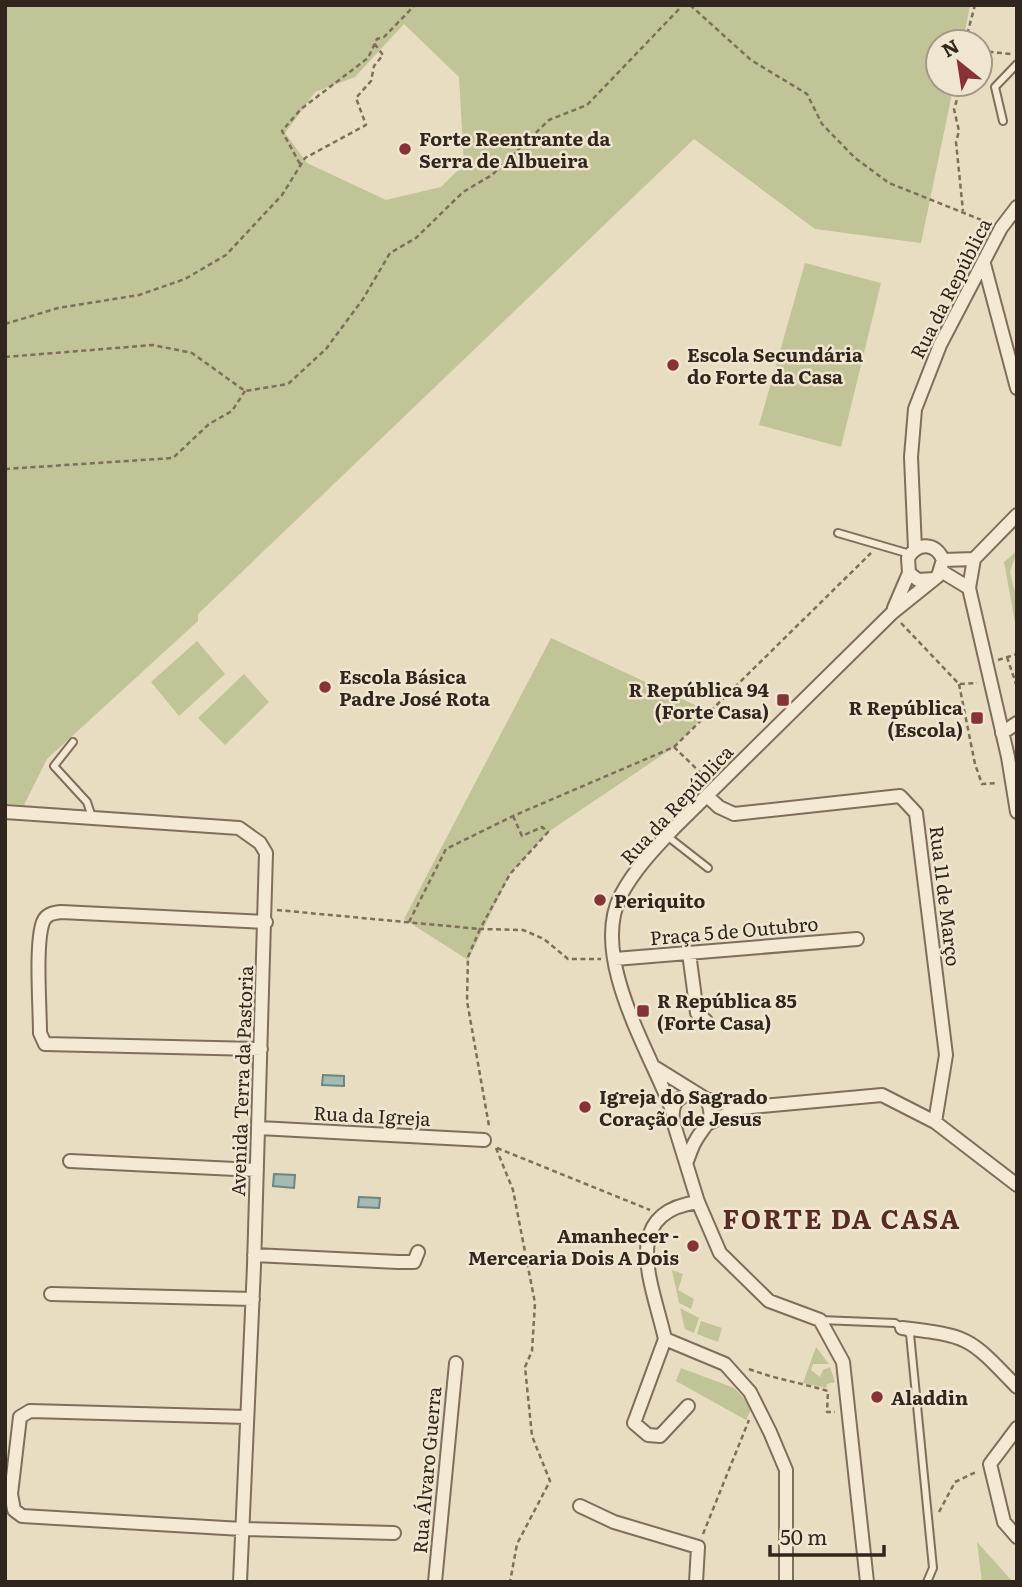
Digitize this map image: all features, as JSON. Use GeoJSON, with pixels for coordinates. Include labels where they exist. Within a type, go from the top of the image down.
{"type":"FeatureCollection","features":[{"type":"Feature","properties":{"kind":"street","name":"Rua da República"},"geometry":{"type":"LineString","coordinates":[[912,551],[915,513],[911,457],[915,409],[940,345],[1001,228],[1017,207]]}},
{"type":"Feature","properties":{"kind":"street"},"geometry":{"type":"LineString","coordinates":[[984,264],[1017,388]]}},
{"type":"Feature","properties":{"kind":"street","name":"Rua da República"},"geometry":{"type":"LineString","coordinates":[[915,513],[932,547]]}},
{"type":"Feature","properties":{"kind":"street"},"geometry":{"type":"LineString","coordinates":[[909,573],[918,580],[974,559],[1017,515]]}},
{"type":"Feature","properties":{"kind":"street"},"geometry":{"type":"LineString","coordinates":[[892,613],[909,573],[907,563],[912,551],[932,547],[939,570],[969,588]]}},
{"type":"Feature","properties":{"kind":"street"},"geometry":{"type":"LineString","coordinates":[[974,559],[969,588],[989,682],[1002,733],[1012,757],[1017,812]]}},
{"type":"Feature","properties":{"kind":"street"},"geometry":{"type":"LineString","coordinates":[[892,613],[939,570]]}},
{"type":"Feature","properties":{"kind":"street","name":"Rua da República"},"geometry":{"type":"LineString","coordinates":[[820,1320],[769,1301],[720,1253],[698,1202],[656,1068],[643,1045],[621,986],[615,959],[612,922],[620,896],[644,860],[892,613]]}},
{"type":"Feature","properties":{"kind":"street"},"geometry":{"type":"LineString","coordinates":[[1002,733],[1017,723]]}},
{"type":"Feature","properties":{"kind":"street","name":"Rua 11 de Março"},"geometry":{"type":"LineString","coordinates":[[711,792],[719,807],[734,814],[900,796],[916,813],[946,1055],[935,1122]]}},
{"type":"Feature","properties":{"kind":"street","name":"Avenida Terra da Pastoria"},"geometry":{"type":"LineString","coordinates":[[5,812],[239,828],[250,833],[266,853],[253,1299],[240,1582]]}},
{"type":"Feature","properties":{"kind":"street"},"geometry":{"type":"LineString","coordinates":[[261,1049],[45,1044],[40,1033],[41,946],[43,922],[50,914],[61,912],[266,915]]}},
{"type":"Feature","properties":{"kind":"street","name":"Praça 5 de Outubro"},"geometry":{"type":"LineString","coordinates":[[615,959],[857,939]]}},
{"type":"Feature","properties":{"kind":"street"},"geometry":{"type":"LineString","coordinates":[[689,953],[697,1013],[706,1021]]}},
{"type":"Feature","properties":{"kind":"street"},"geometry":{"type":"LineString","coordinates":[[656,1068],[702,1097],[711,1108],[707,1126],[696,1139],[687,1161]]}},
{"type":"Feature","properties":{"kind":"street"},"geometry":{"type":"LineString","coordinates":[[740,1108],[686,1134],[672,1115],[677,1099],[686,1094],[740,1108],[882,1095],[935,1122],[1017,1185]]}},
{"type":"Feature","properties":{"kind":"street","name":"Rua da Igreja"},"geometry":{"type":"LineString","coordinates":[[259,1128],[488,1140]]}},
{"type":"Feature","properties":{"kind":"street"},"geometry":{"type":"LineString","coordinates":[[70,1161],[257,1170]]}},
{"type":"Feature","properties":{"kind":"street"},"geometry":{"type":"LineString","coordinates":[[688,1406],[660,1436],[648,1434],[634,1423],[665,1339],[646,1251],[651,1226],[662,1215],[682,1204],[698,1202]]}},
{"type":"Feature","properties":{"kind":"street"},"geometry":{"type":"LineString","coordinates":[[254,1255],[414,1262],[418,1252]]}},
{"type":"Feature","properties":{"kind":"street"},"geometry":{"type":"LineString","coordinates":[[51,1294],[253,1299]]}},
{"type":"Feature","properties":{"kind":"street"},"geometry":{"type":"LineString","coordinates":[[820,1320],[844,1362],[867,1582]]}},
{"type":"Feature","properties":{"kind":"street"},"geometry":{"type":"LineString","coordinates":[[902,1328],[956,1335],[976,1344],[1017,1387]]}},
{"type":"Feature","properties":{"kind":"street"},"geometry":{"type":"LineString","coordinates":[[665,1339],[725,1364],[750,1392],[786,1470],[786,1582]]}},
{"type":"Feature","properties":{"kind":"street","name":"Rua Álvaro Guerra"},"geometry":{"type":"LineString","coordinates":[[435,1582],[456,1363]]}},
{"type":"Feature","properties":{"kind":"street"},"geometry":{"type":"LineString","coordinates":[[247,1417],[30,1411],[20,1417],[11,1494],[14,1510],[22,1516],[242,1529],[394,1534]]}},
{"type":"Feature","properties":{"kind":"street"},"geometry":{"type":"LineString","coordinates":[[1017,1428],[990,1464],[1004,1522],[1017,1537]]}},
{"type":"Feature","properties":{"kind":"street"},"geometry":{"type":"LineString","coordinates":[[580,1506],[614,1522],[698,1547],[696,1582]]}},
{"type":"Feature","properties":{"kind":"lane"},"geometry":{"type":"LineString","coordinates":[[1003,121],[995,88],[1017,64]]}},
{"type":"Feature","properties":{"kind":"lane"},"geometry":{"type":"LineString","coordinates":[[838,533],[878,545],[912,551]]}},
{"type":"Feature","properties":{"kind":"lane"},"geometry":{"type":"LineString","coordinates":[[73,742],[54,766],[87,803],[92,818]]}},
{"type":"Feature","properties":{"kind":"lane"},"geometry":{"type":"LineString","coordinates":[[667,836],[708,868]]}},
{"type":"Feature","properties":{"kind":"lane"},"geometry":{"type":"LineString","coordinates":[[820,1320],[895,1323],[910,1334],[933,1568],[927,1582]]}},
{"type":"Feature","properties":{"kind":"path"},"geometry":{"type":"LineString","coordinates":[[300,164],[282,131],[301,109],[368,58],[374,43],[415,5]]}},
{"type":"Feature","properties":{"kind":"path"},"geometry":{"type":"LineString","coordinates":[[5,356],[153,345],[192,353],[245,391],[288,384],[326,349],[363,299],[390,253],[416,238],[463,192],[492,175],[548,120],[587,105],[683,5]]}},
{"type":"Feature","properties":{"kind":"path"},"geometry":{"type":"LineString","coordinates":[[690,5],[751,60],[807,94],[822,124],[855,158],[888,183],[1001,228]]}},
{"type":"Feature","properties":{"kind":"path"},"geometry":{"type":"LineString","coordinates":[[969,28],[975,5]]}},
{"type":"Feature","properties":{"kind":"path"},"geometry":{"type":"LineString","coordinates":[[5,324],[58,308],[139,295],[185,279],[226,255],[291,181],[300,164],[318,150],[366,125],[355,98],[371,81],[374,66],[383,54],[374,43]]}},
{"type":"Feature","properties":{"kind":"path"},"geometry":{"type":"LineString","coordinates":[[994,52],[1017,54]]}},
{"type":"Feature","properties":{"kind":"path"},"geometry":{"type":"LineString","coordinates":[[958,98],[954,109],[959,131],[956,142],[963,211]]}},
{"type":"Feature","properties":{"kind":"path"},"geometry":{"type":"LineString","coordinates":[[5,469],[173,458],[209,425],[232,411],[245,391]]}},
{"type":"Feature","properties":{"kind":"path"},"geometry":{"type":"LineString","coordinates":[[409,922],[446,849],[513,816],[674,747],[851,576],[878,545]]}},
{"type":"Feature","properties":{"kind":"path"},"geometry":{"type":"LineString","coordinates":[[892,613],[959,684],[975,764],[982,784],[1012,779]]}},
{"type":"Feature","properties":{"kind":"path"},"geometry":{"type":"LineString","coordinates":[[1007,657],[1017,687]]}},
{"type":"Feature","properties":{"kind":"path"},"geometry":{"type":"LineString","coordinates":[[959,684],[989,682]]}},
{"type":"Feature","properties":{"kind":"path"},"geometry":{"type":"LineString","coordinates":[[674,747],[711,792]]}},
{"type":"Feature","properties":{"kind":"path"},"geometry":{"type":"LineString","coordinates":[[510,1582],[517,1544],[550,1481],[531,1436],[525,1367],[532,1351],[535,1303],[513,1190],[496,1148],[488,1140],[467,1001],[468,957],[480,929],[510,874],[548,832],[542,827],[522,836],[513,816]]}},
{"type":"Feature","properties":{"kind":"path"},"geometry":{"type":"LineString","coordinates":[[266,915],[523,930],[544,939],[568,959],[615,959]]}},
{"type":"Feature","properties":{"kind":"path"},"geometry":{"type":"LineString","coordinates":[[496,1148],[662,1215]]}},
{"type":"Feature","properties":{"kind":"path"},"geometry":{"type":"LineString","coordinates":[[725,1364],[828,1391],[827,1412],[848,1410]]}},
{"type":"Feature","properties":{"kind":"path"},"geometry":{"type":"LineString","coordinates":[[707,1525],[746,1428]]}},
{"type":"Feature","properties":{"kind":"path"},"geometry":{"type":"LineString","coordinates":[[929,1525],[956,1482],[990,1464]]}},
{"type":"Feature","properties":{"kind":"green space"},"geometry":{"type":"Polygon","coordinates":[[[5,5],[970,5],[966,28],[924,28],[924,98],[951,98],[921,243],[815,229],[694,139],[198,614],[198,621],[47,759],[24,805],[5,804],[5,5]],[[404,24],[355,77],[315,92],[285,133],[307,163],[386,200],[441,187],[464,164],[459,77],[404,24]]]}},
{"type":"Feature","properties":{"kind":"green space"},"geometry":{"type":"Polygon","coordinates":[[[805,263],[881,283],[841,447],[759,425],[805,263]]]}},
{"type":"Feature","properties":{"kind":"green space"},"geometry":{"type":"Polygon","coordinates":[[[1017,551],[1010,572],[1017,601],[1017,633],[1004,562],[1017,551]]]}},
{"type":"Feature","properties":{"kind":"green space"},"geometry":{"type":"Polygon","coordinates":[[[551,638],[697,706],[703,717],[674,747],[548,832],[510,874],[468,960],[404,919],[551,638]]]}},
{"type":"Feature","properties":{"kind":"green space"},"geometry":{"type":"Polygon","coordinates":[[[197,641],[225,674],[179,716],[151,682],[197,641]]]}},
{"type":"Feature","properties":{"kind":"green space"},"geometry":{"type":"Polygon","coordinates":[[[244,674],[269,702],[225,745],[198,718],[244,674]]]}},
{"type":"Feature","properties":{"kind":"green space"},"geometry":{"type":"Polygon","coordinates":[[[672,1270],[683,1274],[678,1290],[694,1299],[691,1309],[679,1303],[672,1270]]]}},
{"type":"Feature","properties":{"kind":"green space"},"geometry":{"type":"Polygon","coordinates":[[[680,1308],[699,1318],[694,1333],[685,1329],[680,1308]]]}},
{"type":"Feature","properties":{"kind":"green space"},"geometry":{"type":"Polygon","coordinates":[[[701,1321],[722,1328],[718,1342],[697,1334],[701,1321]]]}},
{"type":"Feature","properties":{"kind":"green space"},"geometry":{"type":"Polygon","coordinates":[[[816,1347],[829,1364],[813,1364],[811,1370],[820,1377],[823,1370],[830,1367],[835,1382],[827,1384],[826,1388],[803,1383],[816,1347]]]}},
{"type":"Feature","properties":{"kind":"green space"},"geometry":{"type":"Polygon","coordinates":[[[681,1368],[734,1388],[752,1407],[746,1420],[676,1381],[681,1368]]]}},
{"type":"Feature","properties":{"kind":"green space"},"geometry":{"type":"Polygon","coordinates":[[[977,1542],[1013,1582],[982,1582],[977,1542]]]}},
{"type":"Feature","properties":{"kind":"water"},"geometry":{"type":"Polygon","coordinates":[[[323,1075],[344,1076],[344,1086],[322,1085],[323,1075]]]}},
{"type":"Feature","properties":{"kind":"water"},"geometry":{"type":"Polygon","coordinates":[[[274,1174],[295,1175],[294,1188],[273,1186],[274,1174]]]}},
{"type":"Feature","properties":{"kind":"water"},"geometry":{"type":"Polygon","coordinates":[[[359,1197],[380,1198],[379,1208],[358,1207],[359,1197]]]}},
{"type":"Feature","properties":{"kind":"place","name":"Forte Reentrante da Serra de Albueira"},"geometry":{"type":"Point","coordinates":[405,149]}},
{"type":"Feature","properties":{"kind":"place","name":"Escola Secundária do Forte da Casa"},"geometry":{"type":"Point","coordinates":[673,365]}},
{"type":"Feature","properties":{"kind":"place","name":"Escola Básica Padre José Rota"},"geometry":{"type":"Point","coordinates":[325,687]}},
{"type":"Feature","properties":{"kind":"place","name":"R República 94 (Forte Casa)"},"geometry":{"type":"Point","coordinates":[783,700]}},
{"type":"Feature","properties":{"kind":"place","name":"R República (Escola)"},"geometry":{"type":"Point","coordinates":[977,718]}},
{"type":"Feature","properties":{"kind":"place","name":"Periquito"},"geometry":{"type":"Point","coordinates":[600,900]}},
{"type":"Feature","properties":{"kind":"place","name":"R República 85 (Forte Casa)"},"geometry":{"type":"Point","coordinates":[643,1011]}},
{"type":"Feature","properties":{"kind":"place","name":"Igreja do Sagrado Coração de Jesus"},"geometry":{"type":"Point","coordinates":[585,1107]}},
{"type":"Feature","properties":{"kind":"place","name":"Amanhecer - Mercearia Dois A Dois"},"geometry":{"type":"Point","coordinates":[693,1246]}},
{"type":"Feature","properties":{"kind":"place","name":"Aladdin"},"geometry":{"type":"Point","coordinates":[877,1397]}},
{"type":"Feature","properties":{"kind":"district","name":"FORTE DA CASA"},"geometry":{"type":"Point","coordinates":[842,1217]}}]}
